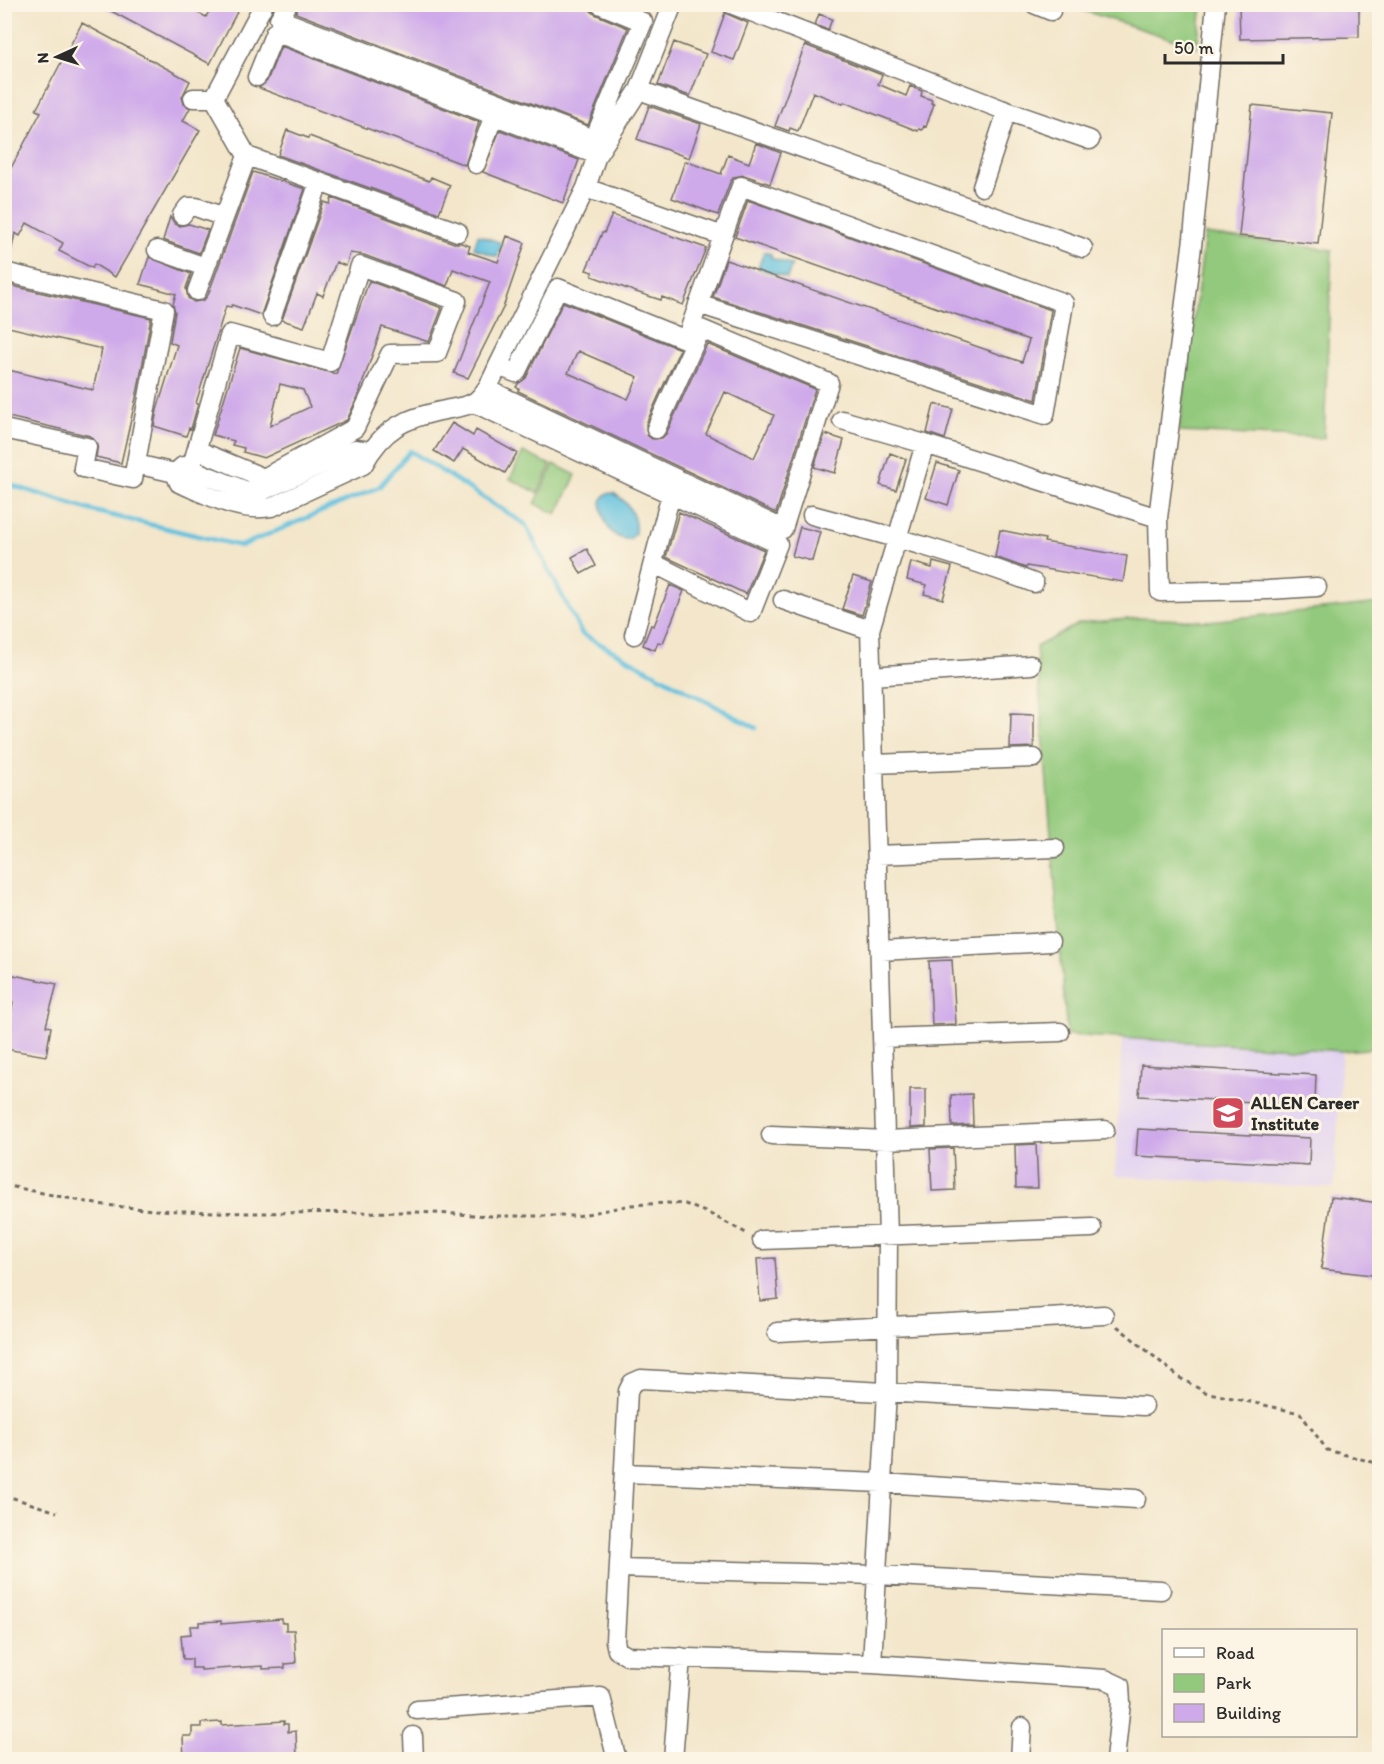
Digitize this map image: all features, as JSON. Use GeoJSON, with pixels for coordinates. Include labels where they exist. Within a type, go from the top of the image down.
{"type":"FeatureCollection","features":[{"type":"Feature","properties":{"kind":"street"},"geometry":{"type":"LineString","coordinates":[[214,98],[264,4]]}},
{"type":"Feature","properties":{"kind":"street"},"geometry":{"type":"LineString","coordinates":[[288,4],[279,19],[594,139],[643,22],[599,4]]}},
{"type":"Feature","properties":{"kind":"street"},"geometry":{"type":"LineString","coordinates":[[196,450],[264,478],[355,428],[390,354],[437,352],[457,301],[360,266],[330,362],[230,334],[196,450],[183,471],[179,483],[242,508],[272,507],[363,465],[371,451],[386,434],[407,420],[474,403],[487,389],[586,188],[597,155],[639,90],[673,4]]}},
{"type":"Feature","properties":{"kind":"street"},"geometry":{"type":"LineString","coordinates":[[731,4],[1007,111],[1090,140]]}},
{"type":"Feature","properties":{"kind":"street"},"geometry":{"type":"LineString","coordinates":[[1216,4],[1194,238],[1158,518],[1161,592],[1317,587]]}},
{"type":"Feature","properties":{"kind":"street"},"geometry":{"type":"LineString","coordinates":[[257,78],[275,32],[597,155]]}},
{"type":"Feature","properties":{"kind":"street"},"geometry":{"type":"LineString","coordinates":[[639,90],[1083,248]]}},
{"type":"Feature","properties":{"kind":"street"},"geometry":{"type":"LineString","coordinates":[[193,98],[214,98]]}},
{"type":"Feature","properties":{"kind":"street"},"geometry":{"type":"LineString","coordinates":[[214,98],[247,156],[458,232]]}},
{"type":"Feature","properties":{"kind":"street"},"geometry":{"type":"LineString","coordinates":[[982,186],[1007,111]]}},
{"type":"Feature","properties":{"kind":"street"},"geometry":{"type":"LineString","coordinates":[[476,164],[495,115]]}},
{"type":"Feature","properties":{"kind":"street"},"geometry":{"type":"LineString","coordinates":[[197,291],[247,156]]}},
{"type":"Feature","properties":{"kind":"street"},"geometry":{"type":"LineString","coordinates":[[272,316],[319,182]]}},
{"type":"Feature","properties":{"kind":"street"},"geometry":{"type":"LineString","coordinates":[[656,429],[690,341],[699,304],[741,186],[1064,303],[1045,415],[699,304]]}},
{"type":"Feature","properties":{"kind":"street"},"geometry":{"type":"LineString","coordinates":[[586,188],[723,236]]}},
{"type":"Feature","properties":{"kind":"street"},"geometry":{"type":"LineString","coordinates":[[182,215],[188,207],[196,207],[224,218]]}},
{"type":"Feature","properties":{"kind":"street"},"geometry":{"type":"LineString","coordinates":[[157,250],[205,267]]}},
{"type":"Feature","properties":{"kind":"street"},"geometry":{"type":"LineString","coordinates":[[4,272],[164,310],[133,479],[83,468],[87,447],[4,429]]}},
{"type":"Feature","properties":{"kind":"street"},"geometry":{"type":"LineString","coordinates":[[498,366],[516,373],[558,288],[690,341]]}},
{"type":"Feature","properties":{"kind":"street"},"geometry":{"type":"LineString","coordinates":[[487,389],[783,529],[829,383],[701,329],[690,341]]}},
{"type":"Feature","properties":{"kind":"street"},"geometry":{"type":"LineString","coordinates":[[474,403],[778,544],[752,613],[653,563]]}},
{"type":"Feature","properties":{"kind":"street"},"geometry":{"type":"LineString","coordinates":[[842,420],[926,444],[1158,518]]}},
{"type":"Feature","properties":{"kind":"street"},"geometry":{"type":"LineString","coordinates":[[872,1664],[887,1392],[888,1236],[870,630],[926,444]]}},
{"type":"Feature","properties":{"kind":"street"},"geometry":{"type":"LineString","coordinates":[[136,464],[183,471]]}},
{"type":"Feature","properties":{"kind":"street"},"geometry":{"type":"LineString","coordinates":[[634,635],[671,494]]}},
{"type":"Feature","properties":{"kind":"street"},"geometry":{"type":"LineString","coordinates":[[812,515],[993,567],[1034,583]]}},
{"type":"Feature","properties":{"kind":"street"},"geometry":{"type":"LineString","coordinates":[[783,600],[870,630]]}},
{"type":"Feature","properties":{"kind":"street"},"geometry":{"type":"LineString","coordinates":[[871,676],[1031,665]]}},
{"type":"Feature","properties":{"kind":"street"},"geometry":{"type":"LineString","coordinates":[[874,764],[1034,758]]}},
{"type":"Feature","properties":{"kind":"street"},"geometry":{"type":"LineString","coordinates":[[877,855],[1055,848]]}},
{"type":"Feature","properties":{"kind":"street"},"geometry":{"type":"LineString","coordinates":[[880,951],[1050,942]]}},
{"type":"Feature","properties":{"kind":"street"},"geometry":{"type":"LineString","coordinates":[[882,1038],[1060,1032]]}},
{"type":"Feature","properties":{"kind":"street"},"geometry":{"type":"LineString","coordinates":[[771,1134],[885,1140],[1105,1130]]}},
{"type":"Feature","properties":{"kind":"street"},"geometry":{"type":"LineString","coordinates":[[762,1240],[1092,1228]]}},
{"type":"Feature","properties":{"kind":"street"},"geometry":{"type":"LineString","coordinates":[[777,1332],[1104,1315]]}},
{"type":"Feature","properties":{"kind":"street"},"geometry":{"type":"LineString","coordinates":[[1115,1760],[1121,1703],[1120,1686],[1105,1679],[872,1664],[627,1656],[617,1650],[615,1641],[628,1391],[632,1383],[641,1379],[1144,1406]]}},
{"type":"Feature","properties":{"kind":"street"},"geometry":{"type":"LineString","coordinates":[[624,1473],[882,1483],[1136,1499]]}},
{"type":"Feature","properties":{"kind":"street"},"geometry":{"type":"LineString","coordinates":[[619,1568],[877,1575],[1161,1590]]}},
{"type":"Feature","properties":{"kind":"street"},"geometry":{"type":"LineString","coordinates":[[673,1760],[681,1658]]}},
{"type":"Feature","properties":{"kind":"street"},"geometry":{"type":"LineString","coordinates":[[417,1710],[602,1697],[617,1760]]}},
{"type":"Feature","properties":{"kind":"street"},"geometry":{"type":"LineString","coordinates":[[1020,1760],[1022,1727]]}},
{"type":"Feature","properties":{"kind":"street"},"geometry":{"type":"LineString","coordinates":[[413,1736],[414,1760]]}},
{"type":"Feature","properties":{"kind":"path"},"geometry":{"type":"LineString","coordinates":[[4,1185],[96,1204],[153,1210],[246,1213],[417,1212],[490,1216],[577,1216],[631,1205],[685,1204],[762,1240]]}},
{"type":"Feature","properties":{"kind":"path"},"geometry":{"type":"LineString","coordinates":[[1104,1315],[1180,1378],[1205,1392],[1300,1413],[1327,1449],[1380,1464]]}},
{"type":"Feature","properties":{"kind":"path"},"geometry":{"type":"LineString","coordinates":[[4,1495],[57,1512]]}},
{"type":"Feature","properties":{"kind":"shaded area","name":"ALLEN Career Institute"},"geometry":{"type":"Polygon","coordinates":[[[1122,1039],[1342,1051],[1334,1188],[1115,1176],[1122,1039]]]}},
{"type":"Feature","properties":{"kind":"green space"},"geometry":{"type":"Polygon","coordinates":[[[1066,5],[1202,5],[1197,47],[1075,8],[1066,5]]]}},
{"type":"Feature","properties":{"kind":"green space"},"geometry":{"type":"Polygon","coordinates":[[[1205,234],[1332,250],[1324,438],[1179,432],[1205,234]]]}},
{"type":"Feature","properties":{"kind":"green space"},"geometry":{"type":"Polygon","coordinates":[[[523,452],[551,465],[538,493],[510,479],[523,452]]]}},
{"type":"Feature","properties":{"kind":"green space"},"geometry":{"type":"Polygon","coordinates":[[[554,464],[576,475],[557,514],[535,504],[554,464]]]}},
{"type":"Feature","properties":{"kind":"green space"},"geometry":{"type":"Polygon","coordinates":[[[1379,603],[1379,1048],[1342,1051],[1067,1035],[1036,647],[1080,623],[1139,618],[1209,621],[1379,603]]]}},
{"type":"Feature","properties":{"kind":"water"},"geometry":{"type":"Polygon","coordinates":[[[478,235],[502,243],[497,257],[474,248],[478,235]]]}},
{"type":"Feature","properties":{"kind":"water"},"geometry":{"type":"Polygon","coordinates":[[[764,252],[771,254],[771,258],[792,265],[787,278],[758,268],[764,252]]]}},
{"type":"Feature","properties":{"kind":"water"},"geometry":{"type":"Polygon","coordinates":[[[613,493],[627,505],[633,515],[635,533],[630,539],[617,536],[605,521],[601,501],[606,494],[613,493]]]}},
{"type":"Feature","properties":{"kind":"building"},"geometry":{"type":"Polygon","coordinates":[[[98,4],[182,4],[206,17],[213,4],[241,4],[210,64],[98,4]]]}},
{"type":"Feature","properties":{"kind":"building"},"geometry":{"type":"Polygon","coordinates":[[[299,4],[588,4],[590,10],[595,14],[628,28],[588,125],[296,13],[299,4]]]}},
{"type":"Feature","properties":{"kind":"building"},"geometry":{"type":"Polygon","coordinates":[[[1239,4],[1359,4],[1359,37],[1240,39],[1239,4]]]}},
{"type":"Feature","properties":{"kind":"building"},"geometry":{"type":"Polygon","coordinates":[[[725,13],[748,23],[734,60],[711,52],[725,13]]]}},
{"type":"Feature","properties":{"kind":"building"},"geometry":{"type":"Polygon","coordinates":[[[819,14],[832,19],[828,30],[815,25],[819,14]]]}},
{"type":"Feature","properties":{"kind":"building"},"geometry":{"type":"Polygon","coordinates":[[[82,23],[190,81],[182,97],[184,104],[190,108],[183,121],[200,130],[115,277],[94,264],[92,268],[59,251],[63,243],[27,223],[20,236],[15,233],[10,258],[4,257],[4,181],[41,112],[36,110],[82,23]]]}},
{"type":"Feature","properties":{"kind":"building"},"geometry":{"type":"Polygon","coordinates":[[[674,42],[706,54],[690,96],[658,85],[674,42]]]}},
{"type":"Feature","properties":{"kind":"building"},"geometry":{"type":"Polygon","coordinates":[[[805,45],[882,75],[878,84],[906,96],[910,86],[922,91],[921,96],[932,100],[931,103],[934,104],[926,127],[918,131],[813,92],[798,131],[790,128],[789,131],[775,126],[805,45]]]}},
{"type":"Feature","properties":{"kind":"building"},"geometry":{"type":"Polygon","coordinates":[[[281,46],[479,122],[465,165],[259,88],[267,81],[281,46]]]}},
{"type":"Feature","properties":{"kind":"building"},"geometry":{"type":"Polygon","coordinates":[[[1252,105],[1332,113],[1318,244],[1239,236],[1252,105]]]}},
{"type":"Feature","properties":{"kind":"building"},"geometry":{"type":"Polygon","coordinates":[[[649,106],[701,124],[689,158],[637,139],[649,106]]]}},
{"type":"Feature","properties":{"kind":"building"},"geometry":{"type":"Polygon","coordinates":[[[287,130],[429,181],[431,177],[450,185],[439,213],[278,155],[287,130]]]}},
{"type":"Feature","properties":{"kind":"building"},"geometry":{"type":"Polygon","coordinates":[[[500,130],[579,160],[563,203],[483,172],[500,130]]]}},
{"type":"Feature","properties":{"kind":"building"},"geometry":{"type":"Polygon","coordinates":[[[756,143],[781,153],[770,184],[744,175],[734,177],[718,215],[672,198],[685,161],[721,174],[728,155],[749,163],[756,143]]]}},
{"type":"Feature","properties":{"kind":"building"},"geometry":{"type":"Polygon","coordinates":[[[253,172],[305,189],[261,315],[232,305],[231,307],[226,306],[196,403],[198,404],[191,429],[189,428],[186,436],[154,426],[177,345],[170,342],[176,294],[140,284],[149,257],[191,274],[186,288],[188,298],[194,302],[204,300],[208,295],[253,172]]]}},
{"type":"Feature","properties":{"kind":"building"},"geometry":{"type":"Polygon","coordinates":[[[332,198],[454,243],[470,246],[468,252],[498,262],[507,236],[525,243],[503,308],[468,378],[454,373],[490,282],[453,269],[447,286],[364,255],[350,253],[346,266],[336,262],[323,296],[317,293],[304,327],[282,320],[324,202],[330,204],[332,198]]]}},
{"type":"Feature","properties":{"kind":"building"},"geometry":{"type":"Polygon","coordinates":[[[748,200],[1051,310],[1036,400],[713,297],[726,260],[1022,362],[1029,340],[735,237],[748,200]]]}},
{"type":"Feature","properties":{"kind":"building"},"geometry":{"type":"Polygon","coordinates":[[[612,215],[706,248],[683,305],[662,297],[661,300],[636,292],[592,276],[593,272],[586,270],[612,215]]]}},
{"type":"Feature","properties":{"kind":"building"},"geometry":{"type":"Polygon","coordinates":[[[170,217],[175,224],[180,226],[189,224],[208,230],[199,253],[163,240],[170,217]]]}},
{"type":"Feature","properties":{"kind":"building"},"geometry":{"type":"Polygon","coordinates":[[[369,281],[442,308],[429,342],[382,327],[358,396],[347,420],[264,458],[243,452],[244,448],[232,445],[234,441],[213,435],[240,348],[336,374],[369,281]],[[280,384],[270,426],[310,407],[303,390],[280,384]]]}},
{"type":"Feature","properties":{"kind":"building"},"geometry":{"type":"Polygon","coordinates":[[[4,284],[151,318],[121,463],[96,457],[98,444],[90,436],[4,416],[4,369],[93,390],[102,349],[4,326],[4,284]]]}},
{"type":"Feature","properties":{"kind":"building"},"geometry":{"type":"Polygon","coordinates":[[[563,302],[680,349],[646,424],[647,435],[652,439],[662,438],[666,434],[707,344],[815,389],[776,513],[518,391],[516,387],[526,378],[563,302]],[[578,351],[568,373],[628,399],[638,377],[578,351]],[[725,392],[706,434],[754,458],[774,415],[725,392]]]}},
{"type":"Feature","properties":{"kind":"building"},"geometry":{"type":"Polygon","coordinates":[[[934,404],[953,409],[945,439],[927,433],[934,404]]]}},
{"type":"Feature","properties":{"kind":"building"},"geometry":{"type":"Polygon","coordinates":[[[452,423],[473,436],[476,430],[517,453],[505,473],[463,449],[454,463],[434,451],[452,423]]]}},
{"type":"Feature","properties":{"kind":"building"},"geometry":{"type":"Polygon","coordinates":[[[825,434],[844,440],[835,473],[814,467],[825,434]]]}},
{"type":"Feature","properties":{"kind":"building"},"geometry":{"type":"Polygon","coordinates":[[[890,453],[906,459],[896,490],[880,485],[890,453]]]}},
{"type":"Feature","properties":{"kind":"building"},"geometry":{"type":"Polygon","coordinates":[[[937,463],[959,470],[948,505],[926,498],[937,463]]]}},
{"type":"Feature","properties":{"kind":"building"},"geometry":{"type":"Polygon","coordinates":[[[679,512],[764,550],[746,594],[666,557],[679,512]]]}},
{"type":"Feature","properties":{"kind":"building"},"geometry":{"type":"Polygon","coordinates":[[[800,527],[820,532],[812,561],[792,556],[800,527]]]}},
{"type":"Feature","properties":{"kind":"building"},"geometry":{"type":"Polygon","coordinates":[[[1000,530],[1045,539],[1044,542],[1127,556],[1123,582],[1027,566],[1026,568],[995,557],[1000,530]]]}},
{"type":"Feature","properties":{"kind":"building"},"geometry":{"type":"Polygon","coordinates":[[[587,549],[596,566],[581,574],[572,557],[587,549]]]}},
{"type":"Feature","properties":{"kind":"building"},"geometry":{"type":"Polygon","coordinates":[[[911,562],[932,568],[933,562],[952,567],[943,599],[924,594],[927,585],[907,580],[911,562]]]}},
{"type":"Feature","properties":{"kind":"building"},"geometry":{"type":"Polygon","coordinates":[[[853,576],[872,582],[862,615],[842,609],[853,576]]]}},
{"type":"Feature","properties":{"kind":"building"},"geometry":{"type":"Polygon","coordinates":[[[670,585],[684,591],[663,643],[658,642],[655,650],[643,645],[651,625],[654,626],[670,585]]]}},
{"type":"Feature","properties":{"kind":"building"},"geometry":{"type":"Polygon","coordinates":[[[1011,713],[1034,714],[1034,747],[1010,748],[1011,713]]]}},
{"type":"Feature","properties":{"kind":"building"},"geometry":{"type":"Polygon","coordinates":[[[952,960],[956,1024],[932,1025],[929,961],[952,960]]]}},
{"type":"Feature","properties":{"kind":"building"},"geometry":{"type":"Polygon","coordinates":[[[4,973],[57,984],[46,1026],[51,1027],[46,1056],[5,1049],[13,1002],[4,1000],[4,973]]]}},
{"type":"Feature","properties":{"kind":"building"},"geometry":{"type":"Polygon","coordinates":[[[1141,1065],[1316,1075],[1315,1105],[1139,1096],[1141,1065]]]}},
{"type":"Feature","properties":{"kind":"building"},"geometry":{"type":"Polygon","coordinates":[[[910,1089],[926,1089],[926,1127],[910,1128],[910,1089]]]}},
{"type":"Feature","properties":{"kind":"building"},"geometry":{"type":"Polygon","coordinates":[[[972,1094],[973,1125],[952,1126],[951,1095],[972,1094]]]}},
{"type":"Feature","properties":{"kind":"building"},"geometry":{"type":"Polygon","coordinates":[[[1138,1129],[1310,1138],[1309,1165],[1136,1156],[1138,1129]]]}},
{"type":"Feature","properties":{"kind":"building"},"geometry":{"type":"Polygon","coordinates":[[[1036,1144],[1038,1188],[1016,1188],[1015,1145],[1036,1144]]]}},
{"type":"Feature","properties":{"kind":"building"},"geometry":{"type":"Polygon","coordinates":[[[953,1148],[955,1190],[932,1191],[930,1149],[953,1148]]]}},
{"type":"Feature","properties":{"kind":"building"},"geometry":{"type":"Polygon","coordinates":[[[1331,1197],[1380,1203],[1380,1276],[1321,1269],[1331,1197]]]}},
{"type":"Feature","properties":{"kind":"building"},"geometry":{"type":"Polygon","coordinates":[[[775,1258],[778,1299],[760,1301],[757,1259],[775,1258]]]}},
{"type":"Feature","properties":{"kind":"building"},"geometry":{"type":"Polygon","coordinates":[[[282,1619],[282,1623],[286,1623],[286,1630],[294,1630],[296,1663],[285,1664],[285,1668],[263,1669],[263,1666],[201,1670],[201,1668],[192,1668],[192,1659],[183,1659],[181,1635],[191,1634],[190,1626],[199,1626],[199,1622],[221,1621],[221,1624],[282,1619]]]}},
{"type":"Feature","properties":{"kind":"building"},"geometry":{"type":"Polygon","coordinates":[[[284,1721],[284,1724],[288,1724],[288,1732],[296,1731],[297,1760],[184,1760],[183,1736],[192,1736],[192,1727],[201,1727],[201,1723],[222,1722],[222,1725],[284,1721]]]}},
{"type":"Feature","properties":{"kind":"waterway"},"geometry":{"type":"LineString","coordinates":[[4,481],[97,512],[241,546],[379,487],[410,451],[525,524],[582,634],[756,728]]}},
{"type":"Feature","properties":{"kind":"place","name":"ALLEN Career Institute"},"geometry":{"type":"Point","coordinates":[1228,1113]}}]}
